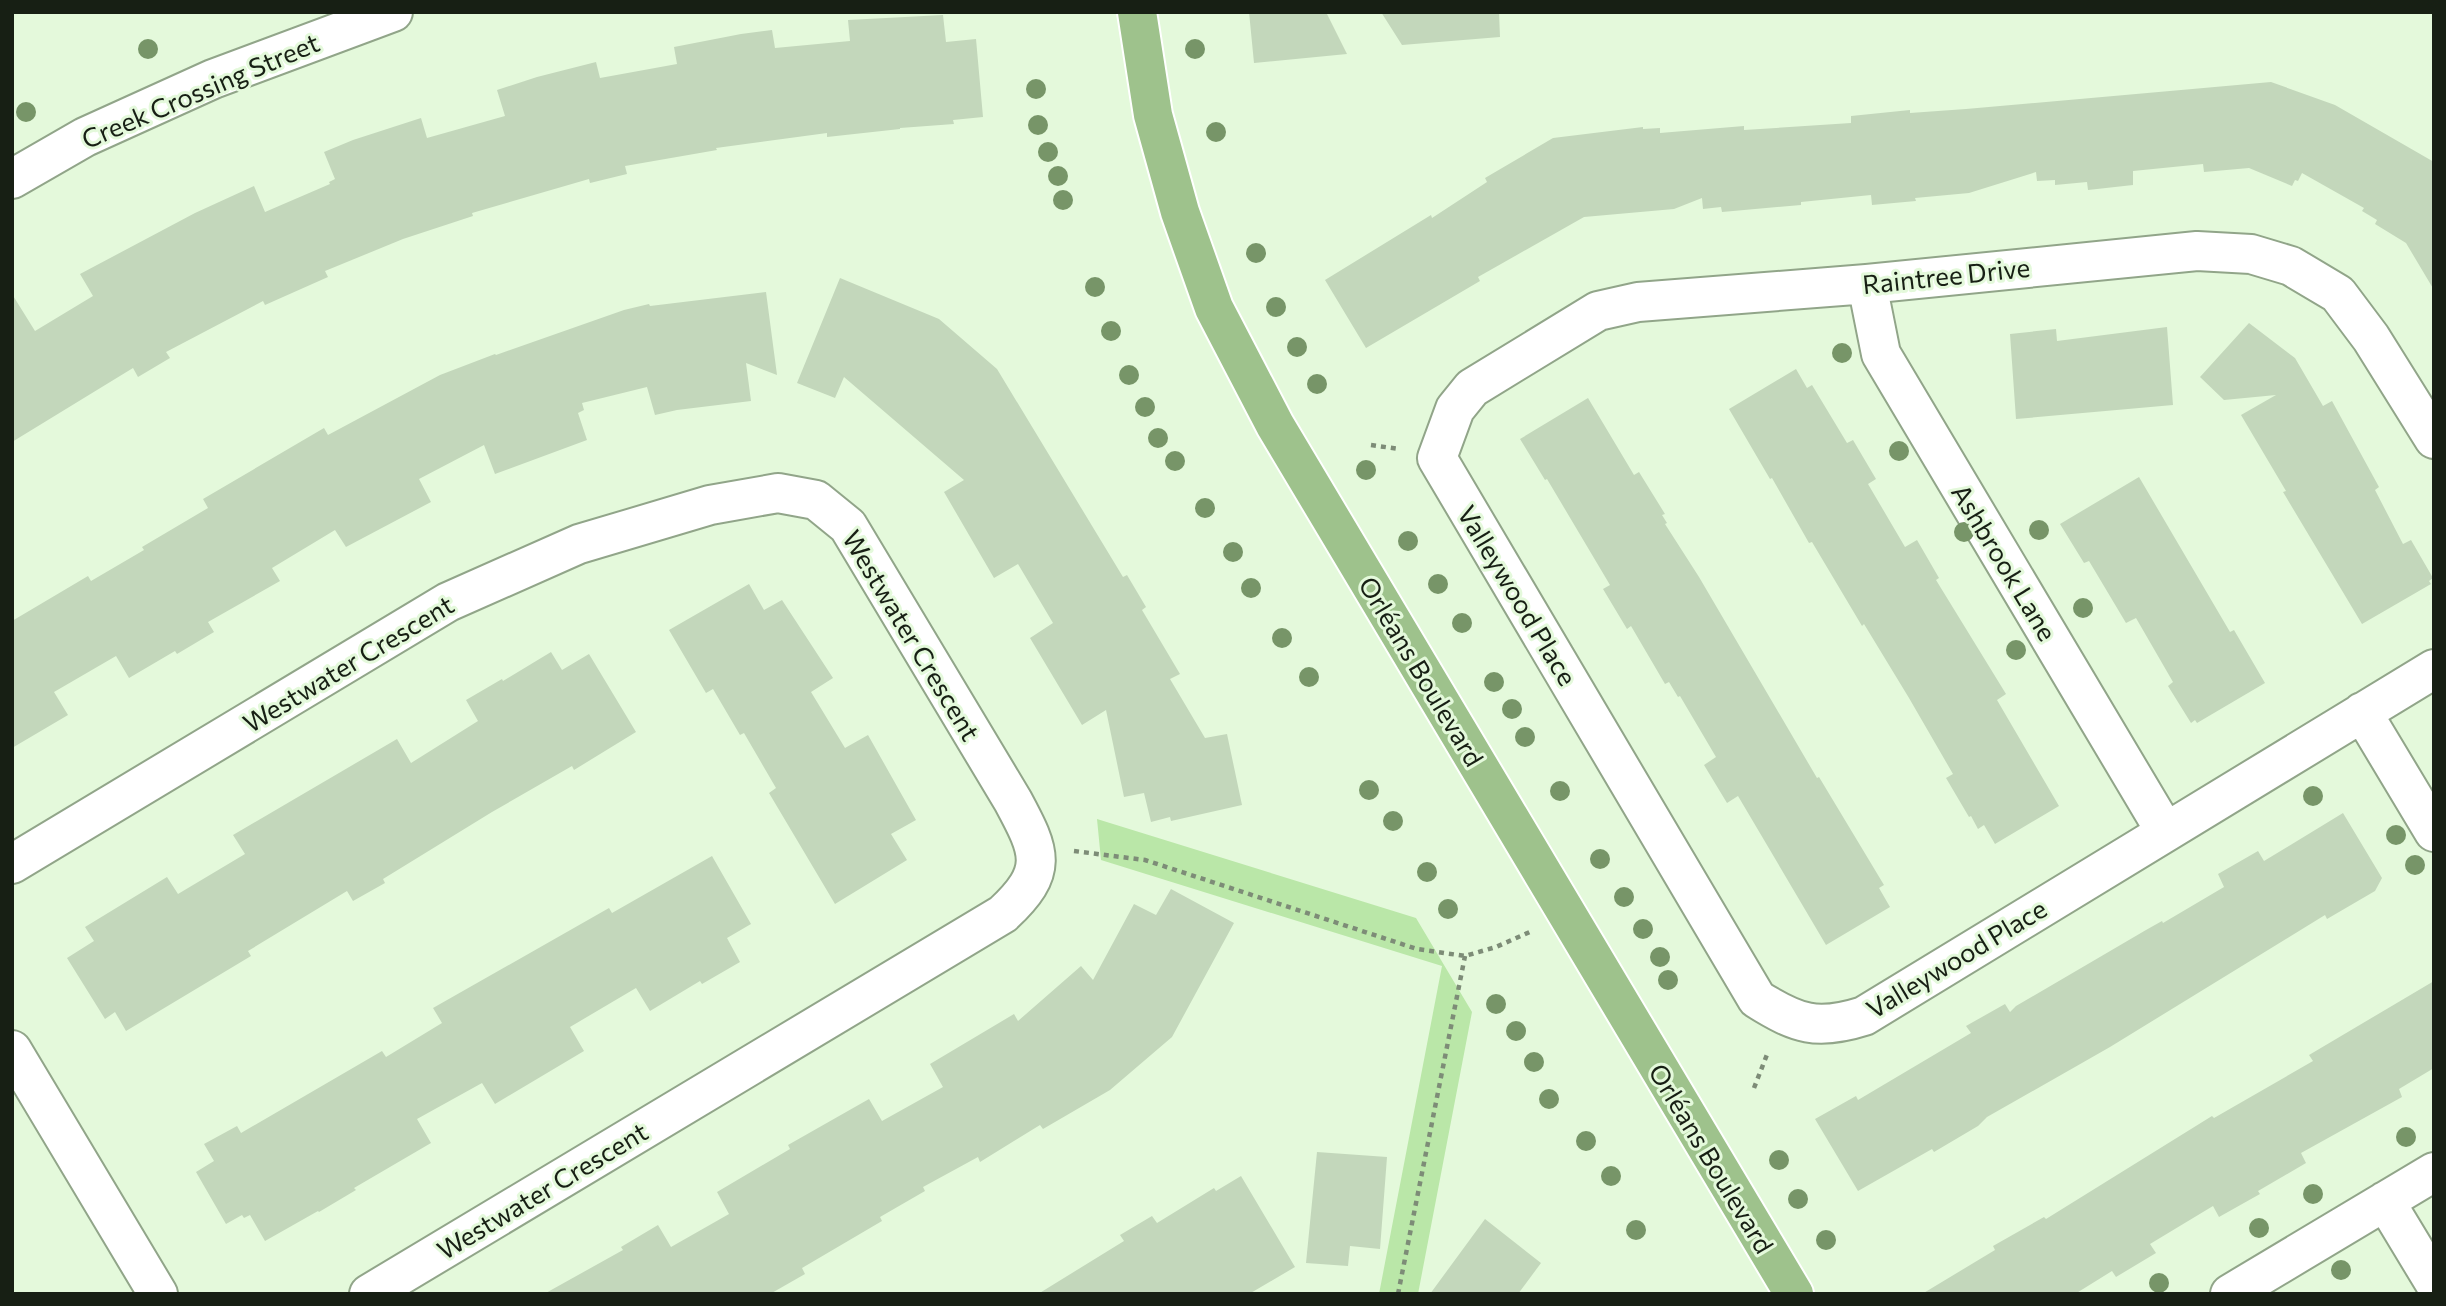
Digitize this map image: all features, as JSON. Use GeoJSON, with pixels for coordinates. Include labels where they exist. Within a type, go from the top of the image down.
{"type":"FeatureCollection","features":[{"type":"Feature","properties":{"kind":"main road","name":"Orléans Boulevard"},"geometry":{"type":"LineString","coordinates":[[1137,12],[1153,115],[1180,212],[1214,308],[1275,425],[1794,1294]]}},
{"type":"Feature","properties":{"kind":"street","name":"Creek Crossing Street"},"geometry":{"type":"LineString","coordinates":[[12,179],[86,137],[213,79],[393,12]]}},
{"type":"Feature","properties":{"kind":"street","name":"Raintree Drive"},"geometry":{"type":"LineString","coordinates":[[1437,457],[1455,409],[1472,388],[1598,311],[1638,302],[1867,284],[2197,251],[2251,254],[2291,265],[2338,294],[2371,338],[2434,439]]}},
{"type":"Feature","properties":{"kind":"street","name":"Ashbrook Lane"},"geometry":{"type":"LineString","coordinates":[[1867,284],[1881,354],[2165,831]]}},
{"type":"Feature","properties":{"kind":"street","name":"Valleywood Place"},"geometry":{"type":"LineString","coordinates":[[1437,457],[1757,999],[1783,1016],[1813,1025],[1839,1024],[1864,1016],[2434,669]]}},
{"type":"Feature","properties":{"kind":"street","name":"Westwater Crescent"},"geometry":{"type":"LineString","coordinates":[[12,864],[448,602],[579,544],[710,505],[778,493],[816,500],[848,526],[1013,801],[1035,850],[1035,876],[1022,896],[1003,914],[369,1294]]}},
{"type":"Feature","properties":{"kind":"street"},"geometry":{"type":"LineString","coordinates":[[2362,712],[2434,832]]}},
{"type":"Feature","properties":{"kind":"street"},"geometry":{"type":"LineString","coordinates":[[12,1051],[158,1294]]}},
{"type":"Feature","properties":{"kind":"street"},"geometry":{"type":"LineString","coordinates":[[2230,1294],[2434,1172]]}},
{"type":"Feature","properties":{"kind":"street"},"geometry":{"type":"LineString","coordinates":[[2385,1201],[2434,1282]]}},
{"type":"Feature","properties":{"kind":"path"},"geometry":{"type":"LineString","coordinates":[[1035,850],[1064,849],[1145,860],[1417,949],[1465,956],[1496,947],[1567,915]]}},
{"type":"Feature","properties":{"kind":"path"},"geometry":{"type":"LineString","coordinates":[[1398,1294],[1465,956]]}},
{"type":"Feature","properties":{"kind":"green space"},"geometry":{"type":"Polygon","coordinates":[[[1097,819],[1416,918],[1472,1012],[1418,1294],[1379,1294],[1442,966],[1101,860],[1097,819]]]}},
{"type":"Feature","properties":{"kind":"building"},"geometry":{"type":"Polygon","coordinates":[[[1249,12],[1326,12],[1347,54],[1254,63],[1249,12]]]}},
{"type":"Feature","properties":{"kind":"building"},"geometry":{"type":"Polygon","coordinates":[[[1381,12],[1499,12],[1500,37],[1402,45],[1381,12]]]}},
{"type":"Feature","properties":{"kind":"building"},"geometry":{"type":"Polygon","coordinates":[[[943,15],[946,42],[976,39],[983,117],[953,120],[954,124],[827,137],[827,133],[716,148],[717,150],[625,166],[627,174],[590,183],[589,179],[472,213],[473,216],[403,239],[325,271],[328,277],[265,305],[263,301],[166,352],[170,358],[138,377],[133,368],[12,442],[12,294],[35,331],[93,296],[80,274],[195,213],[254,186],[265,212],[330,184],[329,182],[335,179],[324,152],[421,118],[427,138],[505,116],[497,90],[537,77],[596,62],[600,78],[677,64],[674,47],[741,34],[772,30],[775,48],[850,41],[848,20],[943,15]]]}},
{"type":"Feature","properties":{"kind":"building"},"geometry":{"type":"Polygon","coordinates":[[[2271,82],[2335,105],[2434,162],[2434,290],[2406,243],[2375,224],[2377,220],[2362,211],[2364,208],[2302,173],[2292,186],[2249,168],[2204,172],[2203,164],[2133,171],[2133,185],[2088,190],[2087,182],[2055,185],[2055,180],[2037,181],[2036,172],[1969,193],[1915,198],[1916,201],[1872,205],[1871,195],[1722,212],[1721,207],[1703,209],[1702,198],[1674,209],[1584,217],[1478,277],[1480,281],[1366,348],[1325,280],[1431,215],[1432,218],[1487,182],[1485,178],[1553,138],[1643,127],[1660,128],[1660,133],[1744,126],[1744,130],[1851,123],[1851,116],[1910,110],[1910,113],[1966,109],[2271,82]]]}},
{"type":"Feature","properties":{"kind":"building"},"geometry":{"type":"Polygon","coordinates":[[[840,278],[939,319],[997,369],[1123,577],[1127,575],[1146,607],[1142,610],[1180,674],[1170,679],[1205,738],[1227,734],[1242,805],[1171,821],[1170,817],[1151,822],[1144,793],[1124,797],[1106,710],[1082,725],[1030,638],[1053,623],[1018,564],[994,578],[944,492],[964,480],[844,377],[835,398],[797,383],[840,278]]]}},
{"type":"Feature","properties":{"kind":"building"},"geometry":{"type":"Polygon","coordinates":[[[766,292],[777,375],[746,363],[751,401],[655,415],[647,387],[582,403],[584,410],[578,413],[587,440],[495,474],[484,445],[419,479],[431,502],[346,547],[335,530],[272,568],[280,581],[208,622],[214,632],[177,654],[175,651],[129,678],[116,656],[54,692],[68,715],[12,748],[12,621],[88,576],[91,581],[144,550],[142,547],[208,508],[203,499],[324,428],[328,435],[440,375],[495,354],[649,304],[766,292]]]}},
{"type":"Feature","properties":{"kind":"building"},"geometry":{"type":"Polygon","coordinates":[[[2249,323],[2295,358],[2323,406],[2332,401],[2379,487],[2375,490],[2403,544],[2411,540],[2433,578],[2429,581],[2431,584],[2362,624],[2283,492],[2286,491],[2241,415],[2276,395],[2224,400],[2200,377],[2249,323]]]}},
{"type":"Feature","properties":{"kind":"building"},"geometry":{"type":"Polygon","coordinates":[[[2167,327],[2173,405],[2016,419],[2010,334],[2056,329],[2057,341],[2167,327]]]}},
{"type":"Feature","properties":{"kind":"building"},"geometry":{"type":"Polygon","coordinates":[[[1796,369],[1807,388],[1812,385],[1847,443],[1853,440],[1876,479],[1868,484],[1905,547],[1917,540],[1939,578],[1936,580],[2006,694],[1997,700],[2059,806],[1995,844],[1984,825],[1978,829],[1971,816],[1969,817],[1946,778],[1953,774],[1909,698],[1812,542],[1809,543],[1729,409],[1796,369]]]}},
{"type":"Feature","properties":{"kind":"building"},"geometry":{"type":"Polygon","coordinates":[[[1588,398],[1634,475],[1639,472],[1665,514],[1662,515],[1667,523],[1665,524],[1884,885],[1879,888],[1890,907],[1826,945],[1738,796],[1727,803],[1704,765],[1716,757],[1680,696],[1678,697],[1669,682],[1665,684],[1631,626],[1627,629],[1603,589],[1610,585],[1520,439],[1588,398]]]}},
{"type":"Feature","properties":{"kind":"building"},"geometry":{"type":"Polygon","coordinates":[[[2139,477],[2230,632],[2234,630],[2265,683],[2197,723],[2195,720],[2191,723],[2168,686],[2173,682],[2136,618],[2126,623],[2089,561],[2084,563],[2060,524],[2139,477]]]}},
{"type":"Feature","properties":{"kind":"building"},"geometry":{"type":"Polygon","coordinates":[[[749,584],[764,610],[782,600],[833,678],[811,692],[845,748],[868,735],[916,820],[891,834],[907,860],[835,904],[769,793],[776,788],[744,733],[740,735],[713,689],[706,693],[669,630],[749,584]]]}},
{"type":"Feature","properties":{"kind":"building"},"geometry":{"type":"Polygon","coordinates":[[[551,652],[562,670],[589,654],[636,732],[574,770],[572,766],[492,812],[383,879],[385,883],[353,901],[347,891],[248,951],[251,956],[126,1031],[115,1012],[105,1019],[67,958],[94,941],[85,927],[167,877],[178,894],[245,854],[233,835],[397,739],[411,763],[478,721],[466,700],[551,652]]]}},
{"type":"Feature","properties":{"kind":"building"},"geometry":{"type":"Polygon","coordinates":[[[2343,813],[2382,878],[2375,891],[2327,919],[2325,915],[2110,1047],[1987,1117],[1978,1126],[1934,1152],[1932,1149],[1858,1191],[1815,1119],[1856,1096],[1858,1100],[1971,1033],[1966,1026],[2005,1004],[2010,1012],[2146,930],[2224,887],[2218,874],[2258,851],[2264,861],[2343,813]]]}},
{"type":"Feature","properties":{"kind":"building"},"geometry":{"type":"Polygon","coordinates":[[[712,856],[751,924],[727,938],[740,962],[702,984],[700,981],[650,1011],[636,988],[570,1027],[584,1051],[495,1104],[482,1083],[417,1119],[431,1143],[319,1212],[265,1241],[250,1215],[244,1218],[242,1215],[226,1224],[196,1172],[214,1161],[204,1144],[237,1126],[241,1133],[382,1051],[386,1057],[442,1023],[433,1008],[609,908],[612,913],[712,856]]]}},
{"type":"Feature","properties":{"kind":"building"},"geometry":{"type":"Polygon","coordinates":[[[1171,889],[1234,923],[1172,1037],[1110,1090],[1043,1129],[1040,1125],[980,1162],[978,1157],[923,1187],[925,1191],[880,1217],[882,1221],[802,1268],[805,1274],[770,1294],[544,1294],[623,1250],[621,1247],[658,1225],[671,1247],[729,1214],[717,1192],[790,1149],[788,1145],[869,1099],[882,1121],[943,1087],[930,1064],[1014,1014],[1018,1021],[1081,966],[1093,980],[1134,904],[1156,915],[1171,889]]]}},
{"type":"Feature","properties":{"kind":"building"},"geometry":{"type":"Polygon","coordinates":[[[2434,981],[2434,1068],[2399,1089],[2402,1097],[2301,1153],[2306,1163],[2258,1191],[2260,1194],[2219,1217],[2213,1206],[2150,1244],[2156,1253],[2116,1277],[2112,1271],[2075,1294],[1922,1294],[1995,1250],[1993,1246],[2044,1217],[2046,1219],[2212,1116],[2214,1118],[2313,1061],[2309,1055],[2434,981]]]}},
{"type":"Feature","properties":{"kind":"building"},"geometry":{"type":"Polygon","coordinates":[[[1317,1152],[1387,1157],[1380,1249],[1350,1246],[1348,1266],[1306,1263],[1317,1152]]]}},
{"type":"Feature","properties":{"kind":"building"},"geometry":{"type":"Polygon","coordinates":[[[1241,1176],[1295,1267],[1249,1294],[1038,1294],[1124,1241],[1120,1235],[1152,1216],[1157,1223],[1214,1188],[1216,1191],[1241,1176]]]}},
{"type":"Feature","properties":{"kind":"building"},"geometry":{"type":"Polygon","coordinates":[[[1485,1219],[1541,1263],[1518,1294],[1430,1294],[1485,1219]]]}}]}
